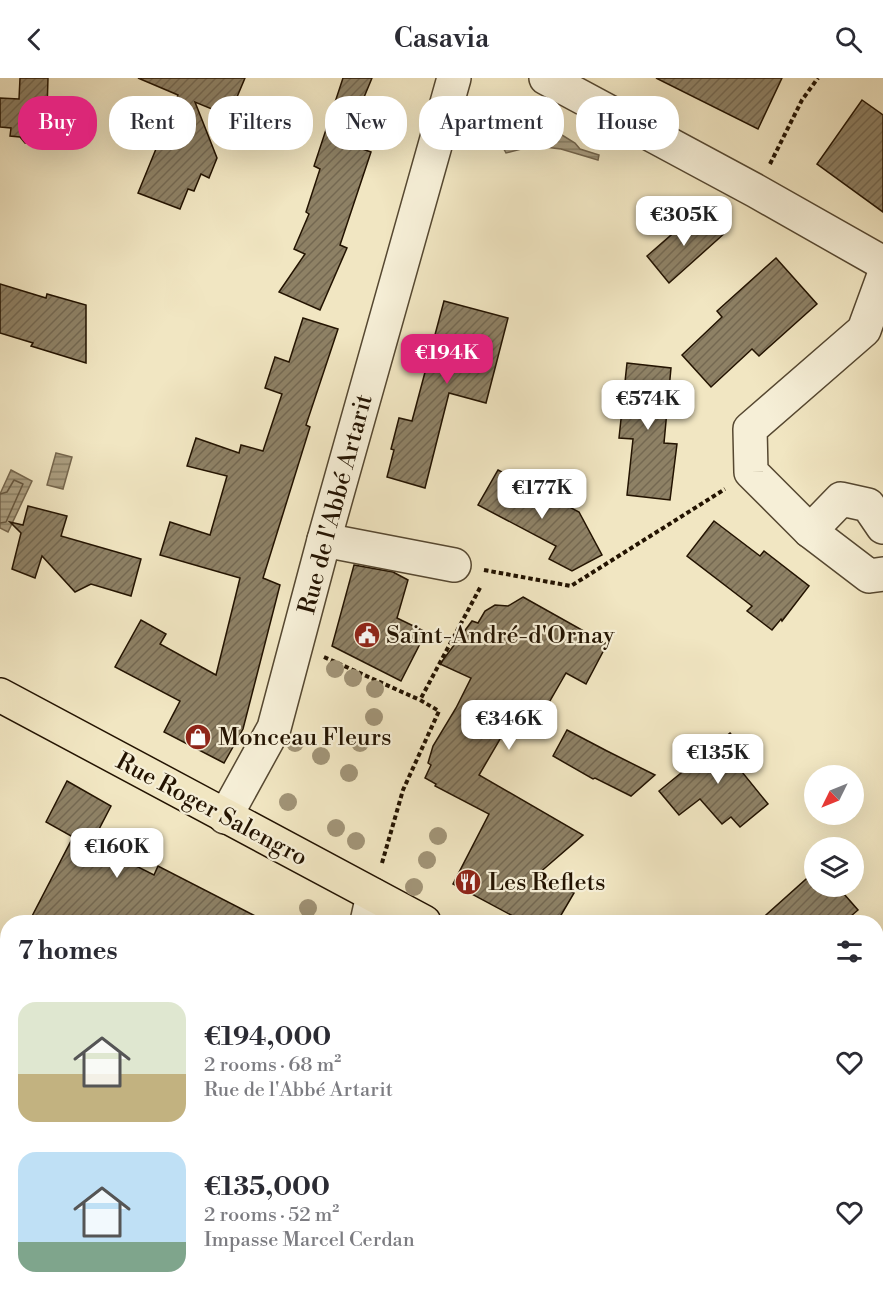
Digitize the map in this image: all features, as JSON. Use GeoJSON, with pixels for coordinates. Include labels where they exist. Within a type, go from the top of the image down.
{"type":"FeatureCollection","features":[{"type":"Feature","properties":{"kind":"main road","name":"Rue Roger Salengro"},"geometry":{"type":"LineString","coordinates":[[0,694],[225,817],[370,909],[395,915]]}},
{"type":"Feature","properties":{"kind":"street","name":"Rue de l'Abbé Artarit"},"geometry":{"type":"LineString","coordinates":[[225,817],[274,728],[324,540],[454,78]]}},
{"type":"Feature","properties":{"kind":"street"},"geometry":{"type":"LineString","coordinates":[[546,78],[756,191],[883,263]]}},
{"type":"Feature","properties":{"kind":"street"},"geometry":{"type":"LineString","coordinates":[[883,278],[864,330],[750,429],[751,472],[810,531],[869,576],[883,574]]}},
{"type":"Feature","properties":{"kind":"street"},"geometry":{"type":"LineString","coordinates":[[810,531],[841,499],[868,505],[883,527]]}},
{"type":"Feature","properties":{"kind":"street"},"geometry":{"type":"LineString","coordinates":[[324,540],[454,565]]}},
{"type":"Feature","properties":{"kind":"path"},"geometry":{"type":"LineString","coordinates":[[756,191],[802,100],[818,78]]}},
{"type":"Feature","properties":{"kind":"path"},"geometry":{"type":"LineString","coordinates":[[454,565],[571,586],[751,472]]}},
{"type":"Feature","properties":{"kind":"path"},"geometry":{"type":"LineString","coordinates":[[420,700],[489,571]]}},
{"type":"Feature","properties":{"kind":"path"},"geometry":{"type":"LineString","coordinates":[[296,644],[420,700],[438,711],[403,790],[370,909]]}},
{"type":"Feature","properties":{"kind":"water"},"geometry":{"type":"Polygon","coordinates":[[[564,136],[575,143],[576,150],[599,155],[598,160],[564,150],[564,136]]]}},
{"type":"Feature","properties":{"kind":"water"},"geometry":{"type":"Polygon","coordinates":[[[56,453],[72,457],[63,489],[47,485],[56,453]]]}},
{"type":"Feature","properties":{"kind":"water"},"geometry":{"type":"Polygon","coordinates":[[[11,470],[32,481],[8,532],[0,528],[0,494],[11,470]]]}},
{"type":"Feature","properties":{"kind":"building"},"geometry":{"type":"Polygon","coordinates":[[[20,78],[48,78],[47,96],[19,96],[20,78]]]}},
{"type":"Feature","properties":{"kind":"building"},"geometry":{"type":"Polygon","coordinates":[[[138,78],[245,78],[237,96],[208,96],[208,107],[196,102],[196,96],[178,95],[138,78]]]}},
{"type":"Feature","properties":{"kind":"building"},"geometry":{"type":"Polygon","coordinates":[[[343,78],[372,78],[365,96],[337,96],[343,78]]]}},
{"type":"Feature","properties":{"kind":"building"},"geometry":{"type":"Polygon","coordinates":[[[656,78],[782,78],[758,129],[656,78]]]}},
{"type":"Feature","properties":{"kind":"building"},"geometry":{"type":"Polygon","coordinates":[[[0,98],[18,99],[18,137],[10,136],[11,128],[0,127],[0,98]]]}},
{"type":"Feature","properties":{"kind":"building"},"geometry":{"type":"Polygon","coordinates":[[[862,100],[883,115],[883,212],[817,164],[862,100]]]}},
{"type":"Feature","properties":{"kind":"building"},"geometry":{"type":"Polygon","coordinates":[[[196,105],[208,135],[208,150],[214,150],[217,158],[209,178],[201,174],[194,191],[188,189],[180,209],[138,193],[156,150],[196,150],[196,105]]]}},
{"type":"Feature","properties":{"kind":"building"},"geometry":{"type":"Polygon","coordinates":[[[325,133],[325,150],[371,152],[340,245],[347,248],[320,310],[279,292],[305,254],[294,249],[309,214],[306,212],[320,169],[314,166],[325,133]]]}},
{"type":"Feature","properties":{"kind":"building"},"geometry":{"type":"Polygon","coordinates":[[[694,215],[726,232],[669,283],[647,256],[694,215]]]}},
{"type":"Feature","properties":{"kind":"building"},"geometry":{"type":"Polygon","coordinates":[[[776,258],[817,304],[759,356],[752,349],[711,387],[682,355],[722,317],[717,311],[776,258]]]}},
{"type":"Feature","properties":{"kind":"building"},"geometry":{"type":"Polygon","coordinates":[[[0,284],[46,298],[47,294],[86,305],[86,363],[31,346],[33,343],[0,333],[0,284]]]}},
{"type":"Feature","properties":{"kind":"building"},"geometry":{"type":"Polygon","coordinates":[[[444,301],[508,318],[486,403],[449,393],[425,488],[387,477],[399,418],[412,421],[444,301]]]}},
{"type":"Feature","properties":{"kind":"building"},"geometry":{"type":"Polygon","coordinates":[[[303,318],[338,329],[306,425],[310,427],[263,578],[280,585],[243,729],[224,763],[164,732],[180,701],[115,667],[141,620],[166,634],[160,644],[216,675],[240,578],[160,555],[170,522],[210,535],[227,476],[187,466],[196,438],[239,453],[241,445],[263,451],[282,394],[265,388],[275,357],[289,362],[303,318]]]}},
{"type":"Feature","properties":{"kind":"building"},"geometry":{"type":"Polygon","coordinates":[[[627,363],[671,368],[664,443],[677,444],[670,500],[627,495],[633,439],[619,438],[627,363]]]}},
{"type":"Feature","properties":{"kind":"building"},"geometry":{"type":"Polygon","coordinates":[[[498,470],[579,512],[602,555],[572,571],[549,559],[556,546],[478,505],[498,470]]]}},
{"type":"Feature","properties":{"kind":"building"},"geometry":{"type":"Polygon","coordinates":[[[28,506],[67,516],[61,536],[141,559],[131,596],[91,584],[75,592],[42,556],[35,578],[12,569],[21,533],[10,522],[23,525],[28,506]]]}},
{"type":"Feature","properties":{"kind":"building"},"geometry":{"type":"Polygon","coordinates":[[[714,521],[760,556],[764,551],[809,586],[782,621],[781,619],[772,630],[747,611],[752,606],[687,556],[714,521]]]}},
{"type":"Feature","properties":{"kind":"building"},"geometry":{"type":"Polygon","coordinates":[[[354,565],[393,572],[408,580],[397,618],[426,632],[401,681],[332,646],[354,565]]]}},
{"type":"Feature","properties":{"kind":"building"},"geometry":{"type":"Polygon","coordinates":[[[523,597],[607,644],[586,684],[566,673],[543,713],[517,701],[506,729],[479,775],[583,835],[538,874],[574,893],[561,915],[511,915],[453,884],[489,814],[435,786],[436,784],[425,778],[431,765],[428,763],[433,746],[471,678],[440,664],[472,621],[478,623],[485,611],[495,605],[508,606],[523,597]]]}},
{"type":"Feature","properties":{"kind":"building"},"geometry":{"type":"Polygon","coordinates":[[[567,730],[655,775],[631,796],[593,779],[553,756],[567,730]]]}},
{"type":"Feature","properties":{"kind":"building"},"geometry":{"type":"Polygon","coordinates":[[[730,733],[754,763],[742,772],[768,804],[740,827],[731,817],[722,824],[700,799],[679,815],[659,791],[730,733]]]}},
{"type":"Feature","properties":{"kind":"building"},"geometry":{"type":"Polygon","coordinates":[[[67,781],[111,806],[95,837],[101,839],[98,847],[154,875],[158,866],[253,915],[33,915],[73,837],[46,822],[67,781]]]}},
{"type":"Feature","properties":{"kind":"building"},"geometry":{"type":"Polygon","coordinates":[[[804,881],[804,897],[847,897],[858,910],[852,915],[766,915],[804,881]]]}},
{"type":"Feature","properties":{"kind":"place","name":"Saint-André-d'Ornay"},"geometry":{"type":"Point","coordinates":[367,635]}},
{"type":"Feature","properties":{"kind":"place","name":"Monceau Fleurs"},"geometry":{"type":"Point","coordinates":[198,737]}},
{"type":"Feature","properties":{"kind":"place","name":"Les Reflets"},"geometry":{"type":"Point","coordinates":[468,882]}}]}
